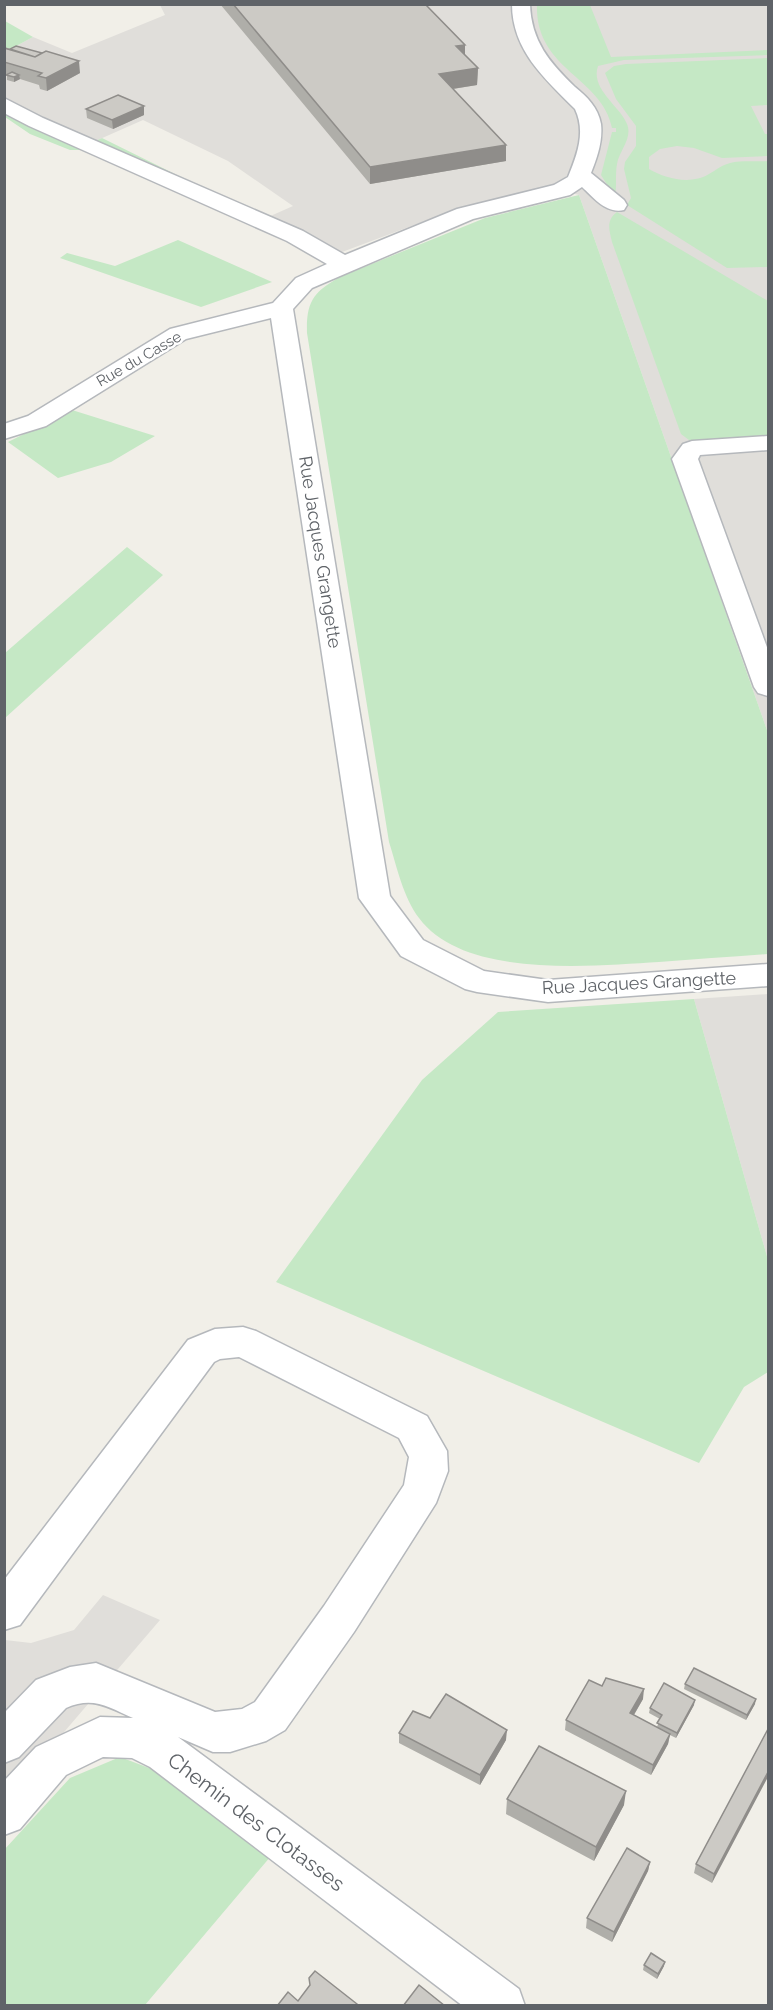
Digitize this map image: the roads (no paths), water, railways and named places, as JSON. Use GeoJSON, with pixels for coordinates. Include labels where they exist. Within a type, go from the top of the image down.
{"type":"FeatureCollection","features":[{"type":"Feature","properties":{"kind":"street"},"geometry":{"type":"LineString","coordinates":[[281,308],[304,283],[344,264],[465,214],[562,190],[578,181],[593,127],[584,106],[532,52],[521,28],[521,4]]}},
{"type":"Feature","properties":{"kind":"street"},"geometry":{"type":"LineString","coordinates":[[4,104],[36,122],[295,236],[344,264]]}},
{"type":"Feature","properties":{"kind":"street"},"geometry":{"type":"LineString","coordinates":[[579,175],[616,205]]}},
{"type":"Feature","properties":{"kind":"street","name":"Rue du Casse"},"geometry":{"type":"LineString","coordinates":[[4,432],[37,421],[178,334],[281,308]]}},
{"type":"Feature","properties":{"kind":"street","name":"Rue Jacques Grangette"},"geometry":{"type":"LineString","coordinates":[[281,308],[375,898],[412,948],[477,981],[548,991],[768,975]]}},
{"type":"Feature","properties":{"kind":"street"},"geometry":{"type":"LineString","coordinates":[[203,326],[248,330],[262,335],[288,351]]}},
{"type":"Feature","properties":{"kind":"street"},"geometry":{"type":"LineString","coordinates":[[768,442],[692,449],[685,459],[768,687]]}},
{"type":"Feature","properties":{"kind":"street"},"geometry":{"type":"LineString","coordinates":[[4,1743],[51,1694],[70,1686],[96,1682],[213,1732],[230,1732],[251,1727],[270,1716],[339,1619],[422,1491],[429,1472],[430,1452],[412,1427],[243,1342],[215,1344],[201,1351],[5,1612]]}},
{"type":"Feature","properties":{"kind":"street","name":"Chemin des Clotasses"},"geometry":{"type":"LineString","coordinates":[[4,1814],[51,1761],[100,1737],[136,1738],[165,1753],[502,2006]]}}]}
